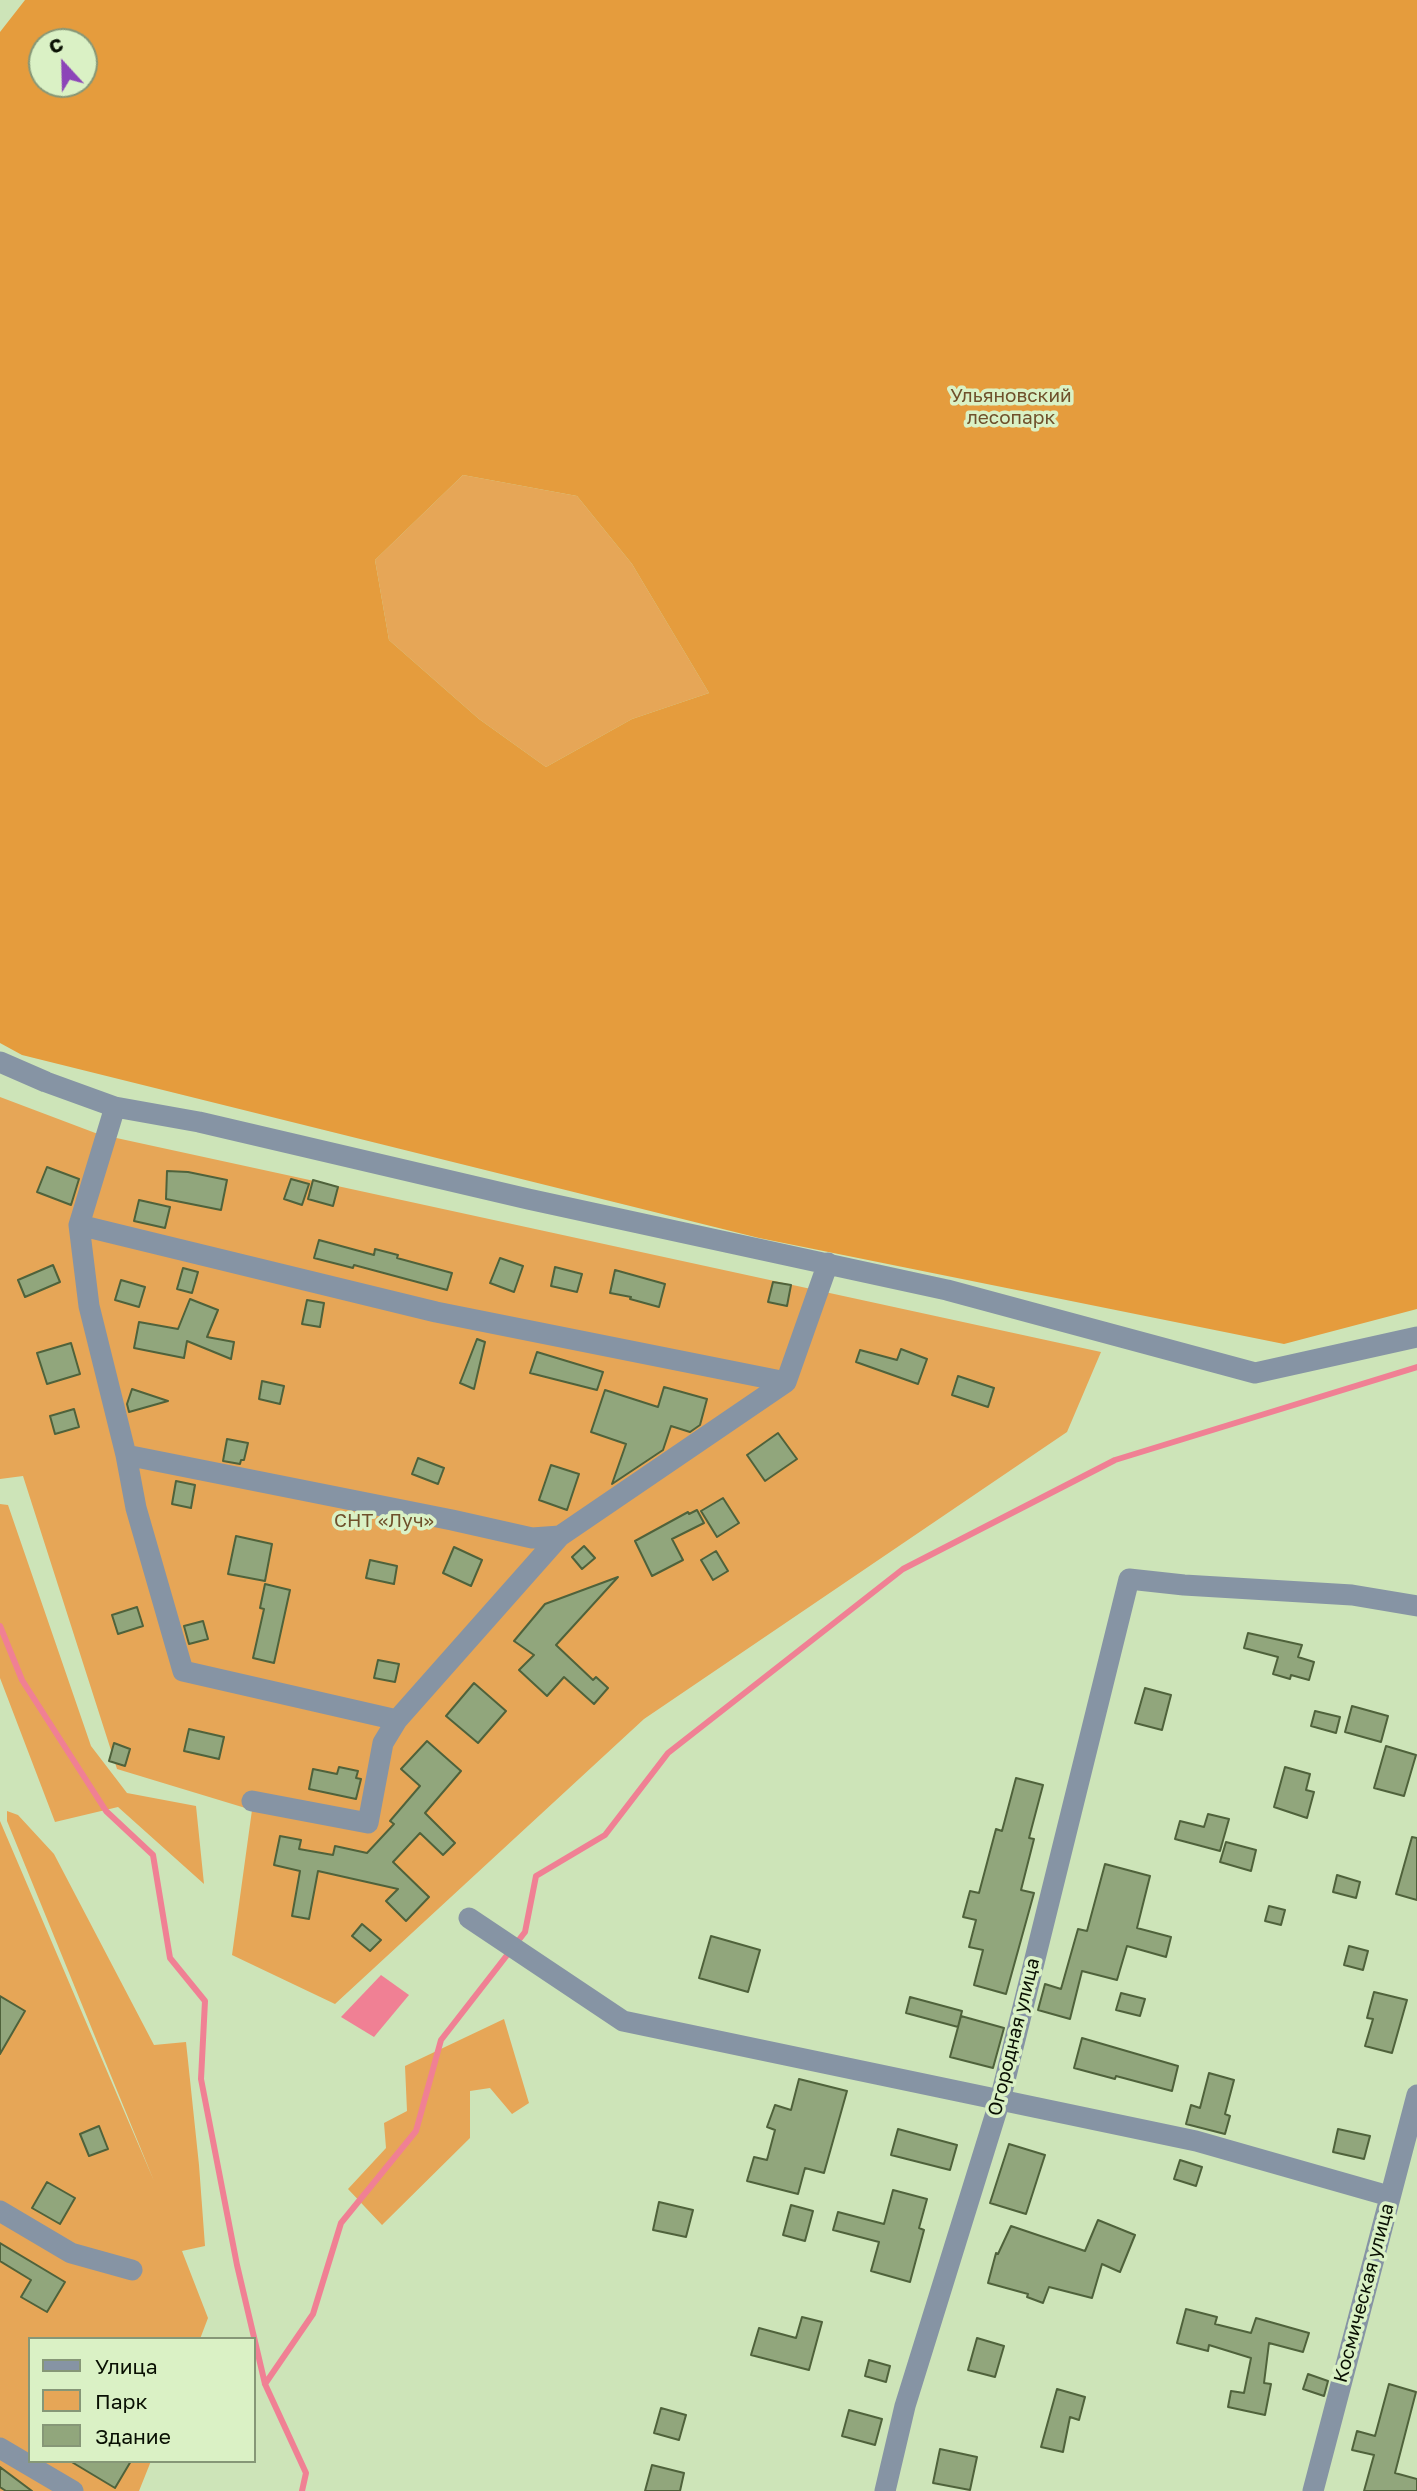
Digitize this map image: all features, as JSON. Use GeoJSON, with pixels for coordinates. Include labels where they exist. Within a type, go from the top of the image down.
{"type":"FeatureCollection","features":[{"type":"Feature","properties":{"kind":"street"},"geometry":{"type":"LineString","coordinates":[[0,1062],[46,1083],[115,1107],[199,1122],[515,1196],[947,1290],[1255,1373],[1417,1337]]}},
{"type":"Feature","properties":{"kind":"street"},"geometry":{"type":"LineString","coordinates":[[115,1107],[79,1225],[89,1306],[126,1455],[136,1508],[183,1671],[397,1720]]}},
{"type":"Feature","properties":{"kind":"street"},"geometry":{"type":"LineString","coordinates":[[79,1225],[436,1312],[786,1382]]}},
{"type":"Feature","properties":{"kind":"street"},"geometry":{"type":"LineString","coordinates":[[252,1801],[368,1823],[383,1743],[397,1720],[560,1536],[786,1382],[828,1263]]}},
{"type":"Feature","properties":{"kind":"street"},"geometry":{"type":"LineString","coordinates":[[126,1455],[452,1520],[505,1534],[532,1538],[560,1536]]}},
{"type":"Feature","properties":{"kind":"street","name":"Огородная улица"},"geometry":{"type":"LineString","coordinates":[[885,2491],[905,2406],[1000,2100],[1129,1580],[1352,1595],[1417,1606]]}},
{"type":"Feature","properties":{"kind":"street"},"geometry":{"type":"LineString","coordinates":[[469,1918],[623,2021],[1196,2141],[1389,2196]]}},
{"type":"Feature","properties":{"kind":"street","name":"Космическая улица"},"geometry":{"type":"LineString","coordinates":[[1313,2491],[1417,2095]]}},
{"type":"Feature","properties":{"kind":"street"},"geometry":{"type":"LineString","coordinates":[[0,2211],[71,2253],[132,2270]]}},
{"type":"Feature","properties":{"kind":"street"},"geometry":{"type":"LineString","coordinates":[[0,2448],[73,2491]]}},
{"type":"Feature","properties":{"kind":"green space","name":"Ульяновский лесопарк"},"geometry":{"type":"Polygon","coordinates":[[[25,0],[1417,0],[1417,1309],[1284,1344],[759,1238],[22,1055],[0,1043],[0,32],[25,0]],[[463,475],[375,560],[389,640],[479,719],[546,767],[632,719],[709,693],[632,564],[577,496],[463,475]]]}},
{"type":"Feature","properties":{"kind":"green space"},"geometry":{"type":"Polygon","coordinates":[[[463,475],[577,496],[632,564],[709,693],[632,719],[546,767],[479,719],[389,640],[375,560],[463,475]]]}},
{"type":"Feature","properties":{"kind":"green space","name":"СНТ «Луч»"},"geometry":{"type":"Polygon","coordinates":[[[0,1097],[98,1134],[1101,1352],[1067,1432],[644,1719],[335,2004],[232,1955],[252,1810],[117,1769],[23,1476],[0,1479],[0,1097]]]}},
{"type":"Feature","properties":{"kind":"green space"},"geometry":{"type":"Polygon","coordinates":[[[0,1504],[8,1505],[91,1746],[127,1793],[196,1806],[204,1884],[118,1807],[55,1822],[0,1678],[0,1504]]]}},
{"type":"Feature","properties":{"kind":"green space"},"geometry":{"type":"Polygon","coordinates":[[[7,1811],[18,1815],[54,1854],[154,2045],[186,2042],[205,2246],[182,2251],[208,2318],[201,2337],[28,2337],[28,2463],[150,2463],[139,2491],[0,2491],[0,1821],[154,2181],[7,1821],[7,1811]]]}},
{"type":"Feature","properties":{"kind":"green space"},"geometry":{"type":"Polygon","coordinates":[[[504,2019],[529,2103],[512,2114],[490,2088],[470,2091],[470,2138],[382,2225],[348,2189],[386,2148],[384,2123],[407,2111],[405,2066],[504,2019]]]}},
{"type":"Feature","properties":{"kind":"shaded area"},"geometry":{"type":"Polygon","coordinates":[[[381,1975],[409,1995],[374,2037],[341,2017],[381,1975]]]}},
{"type":"Feature","properties":{"kind":"building"},"geometry":{"type":"Polygon","coordinates":[[[47,1167],[79,1179],[71,1205],[37,1192],[47,1167]]]}},
{"type":"Feature","properties":{"kind":"building"},"geometry":{"type":"Polygon","coordinates":[[[167,1171],[188,1172],[227,1180],[221,1210],[166,1199],[167,1171]]]}},
{"type":"Feature","properties":{"kind":"building"},"geometry":{"type":"Polygon","coordinates":[[[291,1179],[309,1184],[302,1205],[284,1199],[291,1179]]]}},
{"type":"Feature","properties":{"kind":"building"},"geometry":{"type":"Polygon","coordinates":[[[313,1180],[338,1187],[333,1206],[308,1199],[313,1180]]]}},
{"type":"Feature","properties":{"kind":"building"},"geometry":{"type":"Polygon","coordinates":[[[139,1200],[170,1207],[165,1228],[134,1221],[139,1200]]]}},
{"type":"Feature","properties":{"kind":"building"},"geometry":{"type":"Polygon","coordinates":[[[319,1240],[374,1255],[375,1249],[452,1273],[447,1290],[354,1265],[353,1268],[314,1258],[319,1240]]]}},
{"type":"Feature","properties":{"kind":"building"},"geometry":{"type":"Polygon","coordinates":[[[500,1258],[523,1266],[514,1292],[490,1283],[500,1258]]]}},
{"type":"Feature","properties":{"kind":"building"},"geometry":{"type":"Polygon","coordinates":[[[53,1265],[60,1282],[25,1297],[18,1280],[53,1265]]]}},
{"type":"Feature","properties":{"kind":"building"},"geometry":{"type":"Polygon","coordinates":[[[555,1267],[582,1274],[577,1292],[551,1286],[555,1267]]]}},
{"type":"Feature","properties":{"kind":"building"},"geometry":{"type":"Polygon","coordinates":[[[183,1268],[198,1272],[192,1293],[177,1289],[183,1268]]]}},
{"type":"Feature","properties":{"kind":"building"},"geometry":{"type":"Polygon","coordinates":[[[615,1270],[665,1284],[659,1307],[610,1293],[615,1270]]]}},
{"type":"Feature","properties":{"kind":"building"},"geometry":{"type":"Polygon","coordinates":[[[121,1280],[145,1287],[139,1307],[115,1300],[121,1280]]]}},
{"type":"Feature","properties":{"kind":"building"},"geometry":{"type":"Polygon","coordinates":[[[773,1282],[791,1285],[787,1306],[768,1302],[773,1282]]]}},
{"type":"Feature","properties":{"kind":"building"},"geometry":{"type":"Polygon","coordinates":[[[190,1299],[218,1310],[207,1337],[234,1342],[231,1359],[187,1341],[184,1358],[134,1348],[139,1322],[178,1329],[190,1299]]]}},
{"type":"Feature","properties":{"kind":"building"},"geometry":{"type":"Polygon","coordinates":[[[307,1300],[324,1303],[320,1327],[302,1324],[307,1300]]]}},
{"type":"Feature","properties":{"kind":"building"},"geometry":{"type":"Polygon","coordinates":[[[477,1339],[485,1342],[474,1389],[460,1383],[477,1339]]]}},
{"type":"Feature","properties":{"kind":"building"},"geometry":{"type":"Polygon","coordinates":[[[71,1343],[80,1374],[47,1384],[37,1353],[71,1343]]]}},
{"type":"Feature","properties":{"kind":"building"},"geometry":{"type":"Polygon","coordinates":[[[901,1349],[927,1359],[918,1384],[856,1362],[860,1350],[897,1360],[901,1349]]]}},
{"type":"Feature","properties":{"kind":"building"},"geometry":{"type":"Polygon","coordinates":[[[537,1352],[603,1372],[597,1390],[530,1373],[537,1352]]]}},
{"type":"Feature","properties":{"kind":"building"},"geometry":{"type":"Polygon","coordinates":[[[958,1376],[994,1388],[988,1407],[952,1395],[958,1376]]]}},
{"type":"Feature","properties":{"kind":"building"},"geometry":{"type":"Polygon","coordinates":[[[262,1381],[284,1386],[280,1404],[259,1399],[262,1381]]]}},
{"type":"Feature","properties":{"kind":"building"},"geometry":{"type":"Polygon","coordinates":[[[664,1387],[707,1399],[700,1425],[690,1432],[671,1426],[663,1450],[612,1484],[626,1444],[591,1432],[605,1390],[658,1407],[664,1387]]]}},
{"type":"Feature","properties":{"kind":"building"},"geometry":{"type":"Polygon","coordinates":[[[132,1389],[168,1401],[129,1412],[127,1404],[132,1389]]]}},
{"type":"Feature","properties":{"kind":"building"},"geometry":{"type":"Polygon","coordinates":[[[74,1409],[79,1427],[55,1434],[50,1416],[74,1409]]]}},
{"type":"Feature","properties":{"kind":"building"},"geometry":{"type":"Polygon","coordinates":[[[778,1433],[797,1459],[765,1481],[747,1455],[778,1433]]]}},
{"type":"Feature","properties":{"kind":"building"},"geometry":{"type":"Polygon","coordinates":[[[227,1439],[248,1443],[244,1460],[241,1460],[240,1464],[223,1461],[227,1439]]]}},
{"type":"Feature","properties":{"kind":"building"},"geometry":{"type":"Polygon","coordinates":[[[418,1458],[444,1468],[438,1484],[412,1474],[418,1458]]]}},
{"type":"Feature","properties":{"kind":"building"},"geometry":{"type":"Polygon","coordinates":[[[551,1465],[579,1474],[567,1510],[539,1500],[551,1465]]]}},
{"type":"Feature","properties":{"kind":"building"},"geometry":{"type":"Polygon","coordinates":[[[176,1481],[195,1485],[191,1508],[172,1504],[176,1481]]]}},
{"type":"Feature","properties":{"kind":"building"},"geometry":{"type":"Polygon","coordinates":[[[723,1498],[739,1523],[717,1537],[701,1511],[723,1498]]]}},
{"type":"Feature","properties":{"kind":"building"},"geometry":{"type":"Polygon","coordinates":[[[697,1510],[704,1523],[672,1539],[683,1560],[652,1576],[635,1541],[688,1512],[689,1514],[697,1510]]]}},
{"type":"Feature","properties":{"kind":"building"},"geometry":{"type":"Polygon","coordinates":[[[236,1536],[272,1544],[265,1581],[228,1574],[236,1536]]]}},
{"type":"Feature","properties":{"kind":"building"},"geometry":{"type":"Polygon","coordinates":[[[584,1546],[595,1558],[582,1569],[572,1557],[584,1546]]]}},
{"type":"Feature","properties":{"kind":"building"},"geometry":{"type":"Polygon","coordinates":[[[454,1547],[482,1560],[471,1586],[443,1573],[454,1547]]]}},
{"type":"Feature","properties":{"kind":"building"},"geometry":{"type":"Polygon","coordinates":[[[716,1551],[728,1571],[713,1580],[701,1560],[716,1551]]]}},
{"type":"Feature","properties":{"kind":"building"},"geometry":{"type":"Polygon","coordinates":[[[370,1560],[397,1566],[394,1584],[366,1578],[370,1560]]]}},
{"type":"Feature","properties":{"kind":"building"},"geometry":{"type":"Polygon","coordinates":[[[618,1577],[556,1645],[593,1680],[596,1677],[608,1688],[594,1704],[564,1677],[547,1696],[519,1670],[534,1655],[514,1641],[545,1604],[618,1577]]]}},
{"type":"Feature","properties":{"kind":"building"},"geometry":{"type":"Polygon","coordinates":[[[265,1584],[290,1590],[274,1663],[253,1658],[264,1609],[260,1608],[265,1584]]]}},
{"type":"Feature","properties":{"kind":"building"},"geometry":{"type":"Polygon","coordinates":[[[137,1607],[143,1626],[118,1634],[112,1615],[137,1607]]]}},
{"type":"Feature","properties":{"kind":"building"},"geometry":{"type":"Polygon","coordinates":[[[203,1621],[208,1639],[189,1644],[184,1626],[203,1621]]]}},
{"type":"Feature","properties":{"kind":"building"},"geometry":{"type":"Polygon","coordinates":[[[1248,1633],[1302,1645],[1298,1657],[1314,1662],[1309,1680],[1291,1675],[1290,1679],[1273,1674],[1278,1657],[1244,1648],[1248,1633]]]}},
{"type":"Feature","properties":{"kind":"building"},"geometry":{"type":"Polygon","coordinates":[[[378,1660],[399,1664],[395,1682],[374,1678],[378,1660]]]}},
{"type":"Feature","properties":{"kind":"building"},"geometry":{"type":"Polygon","coordinates":[[[474,1683],[506,1711],[478,1743],[446,1716],[474,1683]]]}},
{"type":"Feature","properties":{"kind":"building"},"geometry":{"type":"Polygon","coordinates":[[[1145,1688],[1171,1695],[1162,1730],[1135,1723],[1145,1688]]]}},
{"type":"Feature","properties":{"kind":"building"},"geometry":{"type":"Polygon","coordinates":[[[1352,1706],[1388,1716],[1381,1742],[1345,1732],[1352,1706]]]}},
{"type":"Feature","properties":{"kind":"building"},"geometry":{"type":"Polygon","coordinates":[[[1315,1711],[1340,1717],[1336,1733],[1311,1726],[1315,1711]]]}},
{"type":"Feature","properties":{"kind":"building"},"geometry":{"type":"Polygon","coordinates":[[[189,1729],[224,1737],[219,1759],[184,1751],[189,1729]]]}},
{"type":"Feature","properties":{"kind":"building"},"geometry":{"type":"Polygon","coordinates":[[[427,1741],[461,1771],[425,1813],[455,1843],[443,1855],[420,1833],[393,1862],[429,1897],[406,1921],[386,1901],[398,1889],[318,1871],[309,1919],[292,1916],[300,1871],[274,1865],[280,1836],[301,1840],[299,1849],[333,1855],[335,1846],[367,1853],[394,1824],[390,1821],[420,1786],[401,1769],[427,1741]]]}},
{"type":"Feature","properties":{"kind":"building"},"geometry":{"type":"Polygon","coordinates":[[[114,1743],[130,1749],[125,1766],[109,1761],[114,1743]]]}},
{"type":"Feature","properties":{"kind":"building"},"geometry":{"type":"Polygon","coordinates":[[[1386,1746],[1416,1755],[1404,1796],[1374,1788],[1386,1746]]]}},
{"type":"Feature","properties":{"kind":"building"},"geometry":{"type":"Polygon","coordinates":[[[339,1767],[358,1771],[356,1778],[361,1779],[356,1799],[309,1789],[313,1769],[337,1774],[339,1767]]]}},
{"type":"Feature","properties":{"kind":"building"},"geometry":{"type":"Polygon","coordinates":[[[1285,1767],[1310,1774],[1306,1790],[1314,1792],[1307,1818],[1274,1807],[1285,1767]]]}},
{"type":"Feature","properties":{"kind":"building"},"geometry":{"type":"Polygon","coordinates":[[[1016,1778],[1043,1785],[1029,1838],[1034,1839],[1021,1890],[1034,1893],[1006,1994],[974,1985],[983,1950],[969,1947],[976,1920],[963,1917],[970,1891],[979,1893],[996,1829],[1002,1831],[1016,1778]]]}},
{"type":"Feature","properties":{"kind":"building"},"geometry":{"type":"Polygon","coordinates":[[[1208,1814],[1229,1819],[1220,1851],[1175,1839],[1180,1821],[1204,1827],[1208,1814]]]}},
{"type":"Feature","properties":{"kind":"building"},"geometry":{"type":"Polygon","coordinates":[[[1412,1837],[1417,1838],[1417,1900],[1396,1894],[1412,1837]]]}},
{"type":"Feature","properties":{"kind":"building"},"geometry":{"type":"Polygon","coordinates":[[[1226,1842],[1256,1850],[1251,1871],[1220,1862],[1226,1842]]]}},
{"type":"Feature","properties":{"kind":"building"},"geometry":{"type":"Polygon","coordinates":[[[1105,1864],[1150,1876],[1137,1928],[1171,1937],[1166,1957],[1127,1946],[1117,1980],[1082,1971],[1070,2019],[1038,2010],[1045,1984],[1061,1989],[1078,1929],[1087,1931],[1105,1864]]]}},
{"type":"Feature","properties":{"kind":"building"},"geometry":{"type":"Polygon","coordinates":[[[1337,1875],[1360,1882],[1356,1898],[1333,1892],[1337,1875]]]}},
{"type":"Feature","properties":{"kind":"building"},"geometry":{"type":"Polygon","coordinates":[[[1269,1906],[1285,1910],[1281,1925],[1265,1921],[1269,1906]]]}},
{"type":"Feature","properties":{"kind":"building"},"geometry":{"type":"Polygon","coordinates":[[[362,1924],[381,1940],[370,1951],[352,1936],[362,1924]]]}},
{"type":"Feature","properties":{"kind":"building"},"geometry":{"type":"Polygon","coordinates":[[[711,1936],[760,1950],[748,1992],[699,1978],[711,1936]]]}},
{"type":"Feature","properties":{"kind":"building"},"geometry":{"type":"Polygon","coordinates":[[[1349,1946],[1368,1951],[1363,1970],[1344,1965],[1349,1946]]]}},
{"type":"Feature","properties":{"kind":"building"},"geometry":{"type":"Polygon","coordinates":[[[1374,1992],[1407,2000],[1392,2053],[1365,2046],[1373,2019],[1367,2018],[1374,1992]]]}},
{"type":"Feature","properties":{"kind":"building"},"geometry":{"type":"Polygon","coordinates":[[[1121,1993],[1145,1999],[1140,2016],[1116,2010],[1121,1993]]]}},
{"type":"Feature","properties":{"kind":"building"},"geometry":{"type":"Polygon","coordinates":[[[0,1996],[25,2011],[0,2054],[0,1996]]]}},
{"type":"Feature","properties":{"kind":"building"},"geometry":{"type":"Polygon","coordinates":[[[910,1997],[962,2011],[958,2027],[906,2013],[910,1997]]]}},
{"type":"Feature","properties":{"kind":"building"},"geometry":{"type":"Polygon","coordinates":[[[961,2016],[1004,2028],[993,2068],[950,2057],[961,2016]]]}},
{"type":"Feature","properties":{"kind":"building"},"geometry":{"type":"Polygon","coordinates":[[[1082,2038],[1178,2066],[1172,2091],[1074,2068],[1082,2038]]]}},
{"type":"Feature","properties":{"kind":"building"},"geometry":{"type":"Polygon","coordinates":[[[1209,2073],[1234,2080],[1225,2114],[1230,2116],[1225,2134],[1186,2124],[1191,2105],[1200,2108],[1209,2073]]]}},
{"type":"Feature","properties":{"kind":"building"},"geometry":{"type":"Polygon","coordinates":[[[799,2079],[847,2091],[824,2173],[805,2168],[798,2194],[747,2181],[754,2157],[767,2160],[775,2130],[767,2127],[775,2105],[791,2110],[799,2079]]]}},
{"type":"Feature","properties":{"kind":"building"},"geometry":{"type":"Polygon","coordinates":[[[99,2126],[108,2149],[89,2156],[80,2134],[99,2126]]]}},
{"type":"Feature","properties":{"kind":"building"},"geometry":{"type":"Polygon","coordinates":[[[898,2129],[957,2145],[950,2170],[891,2155],[898,2129]]]}},
{"type":"Feature","properties":{"kind":"building"},"geometry":{"type":"Polygon","coordinates":[[[1338,2129],[1370,2136],[1364,2159],[1333,2152],[1338,2129]]]}},
{"type":"Feature","properties":{"kind":"building"},"geometry":{"type":"Polygon","coordinates":[[[1009,2144],[1045,2155],[1026,2214],[990,2203],[1009,2144]]]}},
{"type":"Feature","properties":{"kind":"building"},"geometry":{"type":"Polygon","coordinates":[[[1180,2160],[1202,2167],[1196,2186],[1174,2179],[1180,2160]]]}},
{"type":"Feature","properties":{"kind":"building"},"geometry":{"type":"Polygon","coordinates":[[[47,2182],[75,2198],[60,2224],[32,2208],[47,2182]]]}},
{"type":"Feature","properties":{"kind":"building"},"geometry":{"type":"Polygon","coordinates":[[[893,2190],[927,2199],[919,2228],[924,2230],[910,2282],[871,2271],[879,2242],[833,2230],[838,2212],[884,2224],[893,2190]]]}},
{"type":"Feature","properties":{"kind":"building"},"geometry":{"type":"Polygon","coordinates":[[[659,2202],[693,2210],[686,2237],[653,2230],[659,2202]]]}},
{"type":"Feature","properties":{"kind":"building"},"geometry":{"type":"Polygon","coordinates":[[[791,2205],[813,2211],[805,2241],[783,2235],[791,2205]]]}},
{"type":"Feature","properties":{"kind":"building"},"geometry":{"type":"Polygon","coordinates":[[[1098,2220],[1135,2235],[1120,2272],[1102,2264],[1092,2298],[1049,2287],[1043,2303],[1027,2297],[1028,2294],[988,2283],[996,2253],[998,2254],[1011,2226],[1085,2251],[1098,2220]]]}},
{"type":"Feature","properties":{"kind":"building"},"geometry":{"type":"Polygon","coordinates":[[[0,2243],[65,2282],[47,2312],[21,2297],[31,2280],[0,2261],[0,2243]]]}},
{"type":"Feature","properties":{"kind":"building"},"geometry":{"type":"Polygon","coordinates":[[[1186,2309],[1217,2317],[1215,2324],[1251,2333],[1256,2318],[1309,2333],[1303,2352],[1269,2343],[1264,2383],[1271,2384],[1265,2415],[1228,2407],[1231,2391],[1244,2393],[1251,2358],[1209,2345],[1208,2351],[1177,2343],[1186,2309]]]}},
{"type":"Feature","properties":{"kind":"building"},"geometry":{"type":"Polygon","coordinates":[[[802,2317],[822,2322],[809,2370],[751,2355],[759,2328],[796,2338],[802,2317]]]}},
{"type":"Feature","properties":{"kind":"building"},"geometry":{"type":"Polygon","coordinates":[[[977,2338],[1004,2346],[995,2377],[968,2370],[977,2338]]]}},
{"type":"Feature","properties":{"kind":"building"},"geometry":{"type":"Polygon","coordinates":[[[869,2360],[890,2366],[886,2382],[865,2376],[869,2360]]]}},
{"type":"Feature","properties":{"kind":"building"},"geometry":{"type":"Polygon","coordinates":[[[1308,2374],[1328,2381],[1324,2396],[1303,2389],[1308,2374]]]}},
{"type":"Feature","properties":{"kind":"building"},"geometry":{"type":"Polygon","coordinates":[[[1389,2384],[1416,2392],[1395,2473],[1417,2479],[1417,2491],[1364,2491],[1374,2455],[1352,2450],[1357,2431],[1375,2436],[1389,2384]]]}},
{"type":"Feature","properties":{"kind":"building"},"geometry":{"type":"Polygon","coordinates":[[[1057,2389],[1085,2397],[1079,2420],[1070,2417],[1063,2452],[1041,2447],[1057,2389]]]}},
{"type":"Feature","properties":{"kind":"building"},"geometry":{"type":"Polygon","coordinates":[[[661,2408],[686,2415],[679,2440],[654,2433],[661,2408]]]}},
{"type":"Feature","properties":{"kind":"building"},"geometry":{"type":"Polygon","coordinates":[[[849,2410],[882,2419],[875,2445],[842,2436],[849,2410]]]}},
{"type":"Feature","properties":{"kind":"building"},"geometry":{"type":"Polygon","coordinates":[[[940,2449],[977,2457],[970,2490],[933,2483],[940,2449]]]}},
{"type":"Feature","properties":{"kind":"building"},"geometry":{"type":"Polygon","coordinates":[[[73,2463],[130,2463],[115,2488],[73,2463]]]}},
{"type":"Feature","properties":{"kind":"building"},"geometry":{"type":"Polygon","coordinates":[[[652,2465],[684,2473],[680,2491],[645,2491],[652,2465]]]}},
{"type":"Feature","properties":{"kind":"building"},"geometry":{"type":"Polygon","coordinates":[[[0,2467],[32,2491],[6,2491],[0,2487],[0,2467]]]}},
{"type":"Feature","properties":{"kind":"waterway"},"geometry":{"type":"LineString","coordinates":[[265,2384],[313,2314],[341,2223],[416,2131],[441,2040],[525,1932],[536,1876],[605,1835],[668,1753],[903,1569],[1115,1460],[1417,1367]]}},
{"type":"Feature","properties":{"kind":"waterway"},"geometry":{"type":"LineString","coordinates":[[0,1626],[22,1680],[106,1811],[153,1855],[170,1958],[205,2001],[201,2079],[237,2265],[254,2337]]}},
{"type":"Feature","properties":{"kind":"waterway"},"geometry":{"type":"LineString","coordinates":[[256,2346],[265,2384],[306,2473],[302,2491]]}}]}
